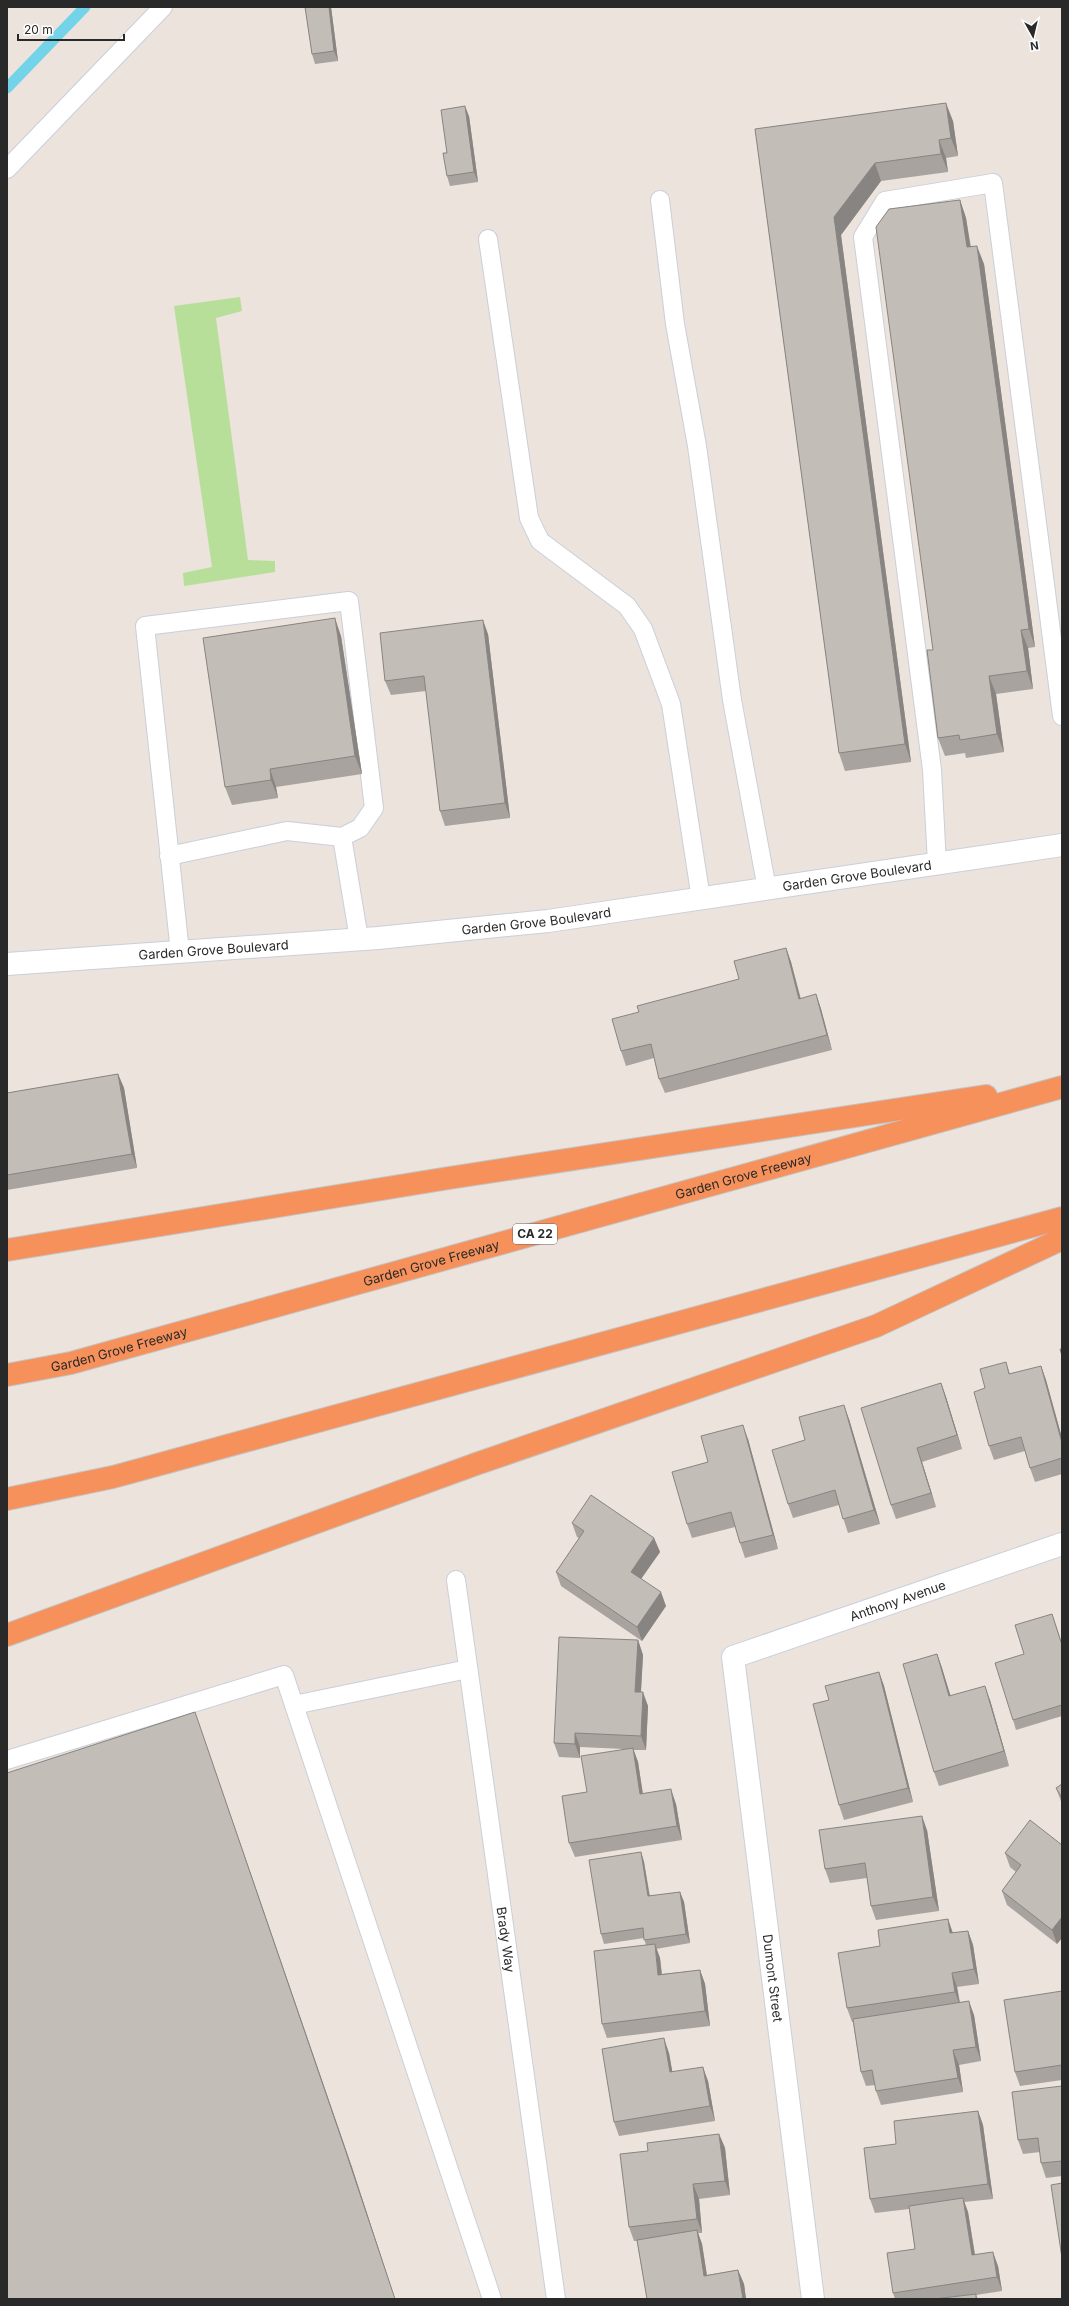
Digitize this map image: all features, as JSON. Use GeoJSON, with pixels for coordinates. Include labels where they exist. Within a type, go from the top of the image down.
{"type":"FeatureCollection","features":[{"type":"Feature","properties":{"kind":"highway"},"geometry":{"type":"LineString","coordinates":[[7,1250],[449,1178],[1062,1086]]}},
{"type":"Feature","properties":{"kind":"highway","name":"Garden Grove Freeway"},"geometry":{"type":"LineString","coordinates":[[7,1375],[71,1363],[1062,1086]]}},
{"type":"Feature","properties":{"kind":"highway"},"geometry":{"type":"LineString","coordinates":[[7,1499],[113,1477],[1062,1218]]}},
{"type":"Feature","properties":{"kind":"highway"},"geometry":{"type":"LineString","coordinates":[[7,1635],[476,1464],[876,1326],[1062,1239]]}},
{"type":"Feature","properties":{"kind":"main road","name":"Garden Grove Boulevard"},"geometry":{"type":"LineString","coordinates":[[7,964],[359,939],[548,921],[1062,845]]}},
{"type":"Feature","properties":{"kind":"main road","name":"Anthony Avenue"},"geometry":{"type":"LineString","coordinates":[[732,1657],[1062,1544]]}},
{"type":"Feature","properties":{"kind":"main road","name":"Dumont Street"},"geometry":{"type":"LineString","coordinates":[[732,1657],[813,2299]]}},
{"type":"Feature","properties":{"kind":"lane"},"geometry":{"type":"LineString","coordinates":[[7,169],[163,7]]}},
{"type":"Feature","properties":{"kind":"lane"},"geometry":{"type":"LineString","coordinates":[[937,864],[932,770],[863,237],[885,201],[993,183],[1062,716]]}},
{"type":"Feature","properties":{"kind":"lane"},"geometry":{"type":"LineString","coordinates":[[660,200],[675,324],[696,446],[732,700],[767,889]]}},
{"type":"Feature","properties":{"kind":"lane"},"geometry":{"type":"LineString","coordinates":[[488,239],[530,518],[540,541],[627,606],[643,629],[671,704],[701,899]]}},
{"type":"Feature","properties":{"kind":"lane"},"geometry":{"type":"LineString","coordinates":[[170,856],[287,831],[342,837],[360,828],[374,808],[349,601],[145,626],[180,952]]}},
{"type":"Feature","properties":{"kind":"lane"},"geometry":{"type":"LineString","coordinates":[[342,837],[359,939]]}},
{"type":"Feature","properties":{"kind":"lane","name":"Brady Way"},"geometry":{"type":"LineString","coordinates":[[456,1580],[556,2299]]}},
{"type":"Feature","properties":{"kind":"lane"},"geometry":{"type":"LineString","coordinates":[[294,1705],[468,1669]]}},
{"type":"Feature","properties":{"kind":"lane"},"geometry":{"type":"LineString","coordinates":[[7,1760],[284,1675],[492,2299]]}},
{"type":"Feature","properties":{"kind":"green space"},"geometry":{"type":"Polygon","coordinates":[[[240,297],[242,311],[216,318],[248,560],[275,561],[275,572],[184,586],[183,573],[212,567],[174,306],[240,297]]]}},
{"type":"Feature","properties":{"kind":"building"},"geometry":{"type":"Polygon","coordinates":[[[305,7],[329,7],[334,51],[312,54],[305,7]]]}},
{"type":"Feature","properties":{"kind":"building"},"geometry":{"type":"Polygon","coordinates":[[[946,103],[951,138],[939,140],[941,154],[875,163],[834,217],[905,744],[839,753],[755,129],[946,103]]]}},
{"type":"Feature","properties":{"kind":"building"},"geometry":{"type":"Polygon","coordinates":[[[465,106],[474,172],[447,176],[443,153],[447,153],[441,110],[465,106]]]}},
{"type":"Feature","properties":{"kind":"building"},"geometry":{"type":"Polygon","coordinates":[[[960,200],[967,247],[977,246],[1029,629],[1021,630],[1027,671],[989,676],[997,734],[960,740],[959,735],[938,738],[927,650],[933,650],[876,227],[889,209],[960,200]]]}},
{"type":"Feature","properties":{"kind":"building"},"geometry":{"type":"Polygon","coordinates":[[[335,618],[355,756],[270,769],[271,780],[225,787],[203,638],[335,618]]]}},
{"type":"Feature","properties":{"kind":"building"},"geometry":{"type":"Polygon","coordinates":[[[483,620],[505,803],[440,811],[424,676],[385,681],[380,633],[483,620]]]}},
{"type":"Feature","properties":{"kind":"building"},"geometry":{"type":"Polygon","coordinates":[[[786,948],[799,999],[816,994],[827,1035],[659,1079],[651,1044],[621,1051],[612,1019],[639,1012],[637,1006],[739,979],[734,961],[786,948]]]}},
{"type":"Feature","properties":{"kind":"building"},"geometry":{"type":"Polygon","coordinates":[[[118,1074],[132,1154],[7,1175],[7,1093],[118,1074]]]}},
{"type":"Feature","properties":{"kind":"building"},"geometry":{"type":"Polygon","coordinates":[[[1006,1362],[1009,1374],[1041,1366],[1062,1443],[1062,1458],[1030,1468],[1021,1437],[989,1446],[974,1392],[985,1388],[980,1369],[1006,1362]]]}},
{"type":"Feature","properties":{"kind":"building"},"geometry":{"type":"Polygon","coordinates":[[[941,1383],[957,1435],[917,1448],[931,1493],[891,1505],[861,1408],[941,1383]]]}},
{"type":"Feature","properties":{"kind":"building"},"geometry":{"type":"Polygon","coordinates":[[[844,1405],[874,1510],[843,1519],[835,1490],[788,1504],[772,1450],[805,1440],[799,1417],[844,1405]]]}},
{"type":"Feature","properties":{"kind":"building"},"geometry":{"type":"Polygon","coordinates":[[[743,1425],[773,1535],[740,1543],[731,1512],[687,1524],[672,1472],[708,1462],[701,1436],[743,1425]]]}},
{"type":"Feature","properties":{"kind":"building"},"geometry":{"type":"Polygon","coordinates":[[[591,1495],[654,1538],[631,1572],[661,1592],[637,1627],[556,1572],[584,1531],[572,1523],[591,1495]]]}},
{"type":"Feature","properties":{"kind":"building"},"geometry":{"type":"Polygon","coordinates":[[[1052,1614],[1062,1645],[1062,1705],[1013,1720],[995,1663],[1024,1654],[1015,1625],[1052,1614]]]}},
{"type":"Feature","properties":{"kind":"building"},"geometry":{"type":"Polygon","coordinates":[[[559,1637],[638,1640],[635,1692],[643,1692],[641,1736],[575,1733],[575,1744],[554,1743],[559,1637]]]}},
{"type":"Feature","properties":{"kind":"building"},"geometry":{"type":"Polygon","coordinates":[[[937,1654],[949,1696],[985,1686],[1004,1751],[934,1772],[903,1664],[937,1654]]]}},
{"type":"Feature","properties":{"kind":"building"},"geometry":{"type":"Polygon","coordinates":[[[879,1672],[908,1788],[839,1805],[813,1704],[829,1700],[825,1686],[879,1672]]]}},
{"type":"Feature","properties":{"kind":"building"},"geometry":{"type":"Polygon","coordinates":[[[195,1712],[395,2299],[7,2299],[7,1773],[195,1712]]]}},
{"type":"Feature","properties":{"kind":"building"},"geometry":{"type":"Polygon","coordinates":[[[633,1748],[640,1794],[671,1789],[677,1826],[569,1843],[562,1796],[587,1792],[581,1756],[633,1748]]]}},
{"type":"Feature","properties":{"kind":"building"},"geometry":{"type":"Polygon","coordinates":[[[1062,1784],[1062,1798],[1056,1788],[1062,1784]]]}},
{"type":"Feature","properties":{"kind":"building"},"geometry":{"type":"Polygon","coordinates":[[[922,1816],[933,1897],[871,1906],[865,1863],[825,1869],[819,1830],[922,1816]]]}},
{"type":"Feature","properties":{"kind":"building"},"geometry":{"type":"Polygon","coordinates":[[[1030,1820],[1062,1845],[1062,1917],[1052,1930],[1002,1891],[1021,1865],[1005,1853],[1030,1820]]]}},
{"type":"Feature","properties":{"kind":"building"},"geometry":{"type":"Polygon","coordinates":[[[641,1852],[648,1896],[680,1892],[686,1934],[644,1940],[643,1928],[601,1934],[589,1860],[641,1852]]]}},
{"type":"Feature","properties":{"kind":"building"},"geometry":{"type":"Polygon","coordinates":[[[948,1919],[950,1933],[968,1931],[974,1969],[952,1973],[955,1992],[847,2008],[838,1953],[880,1946],[878,1930],[948,1919]]]}},
{"type":"Feature","properties":{"kind":"building"},"geometry":{"type":"Polygon","coordinates":[[[655,1944],[658,1975],[700,1970],[705,2011],[602,2024],[594,1951],[655,1944]]]}},
{"type":"Feature","properties":{"kind":"building"},"geometry":{"type":"Polygon","coordinates":[[[1062,1991],[1062,2065],[1015,2072],[1004,2000],[1062,1991]]]}},
{"type":"Feature","properties":{"kind":"building"},"geometry":{"type":"Polygon","coordinates":[[[969,2001],[976,2047],[953,2050],[958,2078],[876,2091],[872,2070],[861,2072],[853,2019],[969,2001]]]}},
{"type":"Feature","properties":{"kind":"building"},"geometry":{"type":"Polygon","coordinates":[[[664,2038],[670,2072],[703,2067],[710,2106],[614,2122],[602,2049],[664,2038]]]}},
{"type":"Feature","properties":{"kind":"building"},"geometry":{"type":"Polygon","coordinates":[[[1062,2086],[1062,2161],[1041,2163],[1038,2138],[1018,2140],[1012,2092],[1062,2086]]]}},
{"type":"Feature","properties":{"kind":"building"},"geometry":{"type":"Polygon","coordinates":[[[978,2111],[988,2184],[870,2199],[864,2148],[896,2144],[894,2121],[978,2111]]]}},
{"type":"Feature","properties":{"kind":"building"},"geometry":{"type":"Polygon","coordinates":[[[719,2134],[725,2181],[693,2184],[697,2219],[629,2227],[620,2154],[648,2151],[647,2143],[719,2134]]]}},
{"type":"Feature","properties":{"kind":"building"},"geometry":{"type":"Polygon","coordinates":[[[1062,2183],[1062,2258],[1051,2185],[1062,2183]]]}},
{"type":"Feature","properties":{"kind":"building"},"geometry":{"type":"Polygon","coordinates":[[[963,2198],[972,2255],[993,2252],[997,2277],[893,2293],[887,2253],[915,2249],[909,2206],[963,2198]]]}},
{"type":"Feature","properties":{"kind":"building"},"geometry":{"type":"Polygon","coordinates":[[[697,2230],[704,2276],[738,2270],[743,2299],[647,2299],[637,2240],[697,2230]]]}},
{"type":"Feature","properties":{"kind":"building"},"geometry":{"type":"Polygon","coordinates":[[[976,2294],[976,2299],[934,2299],[976,2294]]]}},
{"type":"Feature","properties":{"kind":"waterway"},"geometry":{"type":"LineString","coordinates":[[7,88],[85,7]]}}]}
